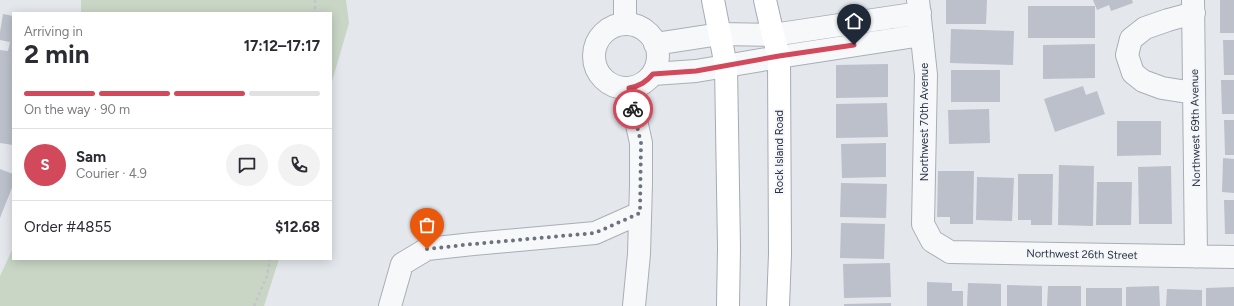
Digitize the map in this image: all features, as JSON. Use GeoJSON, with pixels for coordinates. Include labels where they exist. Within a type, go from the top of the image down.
{"type":"FeatureCollection","features":[{"type":"Feature","properties":{"kind":"main road"},"geometry":{"type":"LineString","coordinates":[[713,0],[726,66],[729,248],[728,306]]}},
{"type":"Feature","properties":{"kind":"main road","name":"Rock Island Road"},"geometry":{"type":"LineString","coordinates":[[765,0],[779,56],[780,254],[778,306]]}},
{"type":"Feature","properties":{"kind":"street"},"geometry":{"type":"LineString","coordinates":[[625,0],[625,24]]}},
{"type":"Feature","properties":{"kind":"street"},"geometry":{"type":"LineString","coordinates":[[1194,6],[1168,20],[1145,28],[1131,39],[1127,55],[1133,73],[1143,81],[1162,88],[1194,93]]}},
{"type":"Feature","properties":{"kind":"street","name":"Northwest 69th Avenue"},"geometry":{"type":"LineString","coordinates":[[1194,6],[1196,256]]}},
{"type":"Feature","properties":{"kind":"street"},"geometry":{"type":"LineString","coordinates":[[656,44],[720,34],[773,35],[919,7]]}},
{"type":"Feature","properties":{"kind":"street","name":"Northwest 70th Avenue"},"geometry":{"type":"LineString","coordinates":[[919,7],[926,75],[923,224],[932,241]]}},
{"type":"Feature","properties":{"kind":"street"},"geometry":{"type":"LineString","coordinates":[[625,24],[643,29],[656,44],[658,54],[657,64],[653,74],[647,81],[638,86],[629,88],[616,87],[605,81],[597,71],[594,58],[595,46],[602,35],[612,27],[625,24]]}},
{"type":"Feature","properties":{"kind":"street"},"geometry":{"type":"LineString","coordinates":[[653,74],[696,71],[779,56],[922,35]]}},
{"type":"Feature","properties":{"kind":"street"},"geometry":{"type":"LineString","coordinates":[[629,88],[641,143],[639,254],[634,306]]}},
{"type":"Feature","properties":{"kind":"street"},"geometry":{"type":"LineString","coordinates":[[390,306],[402,264],[427,249],[595,233],[640,213]]}},
{"type":"Feature","properties":{"kind":"street","name":"Northwest 26th Street"},"geometry":{"type":"LineString","coordinates":[[932,241],[950,252],[1234,256]]}},
{"type":"Feature","properties":{"kind":"path"},"geometry":{"type":"LineString","coordinates":[[315,0],[315,12]]}},
{"type":"Feature","properties":{"kind":"path"},"geometry":{"type":"LineString","coordinates":[[254,306],[267,276],[270,260]]}},
{"type":"Feature","properties":{"kind":"green space"},"geometry":{"type":"Polygon","coordinates":[[[81,0],[346,0],[349,23],[332,82],[332,12],[81,12],[81,0]]]}},
{"type":"Feature","properties":{"kind":"green space"},"geometry":{"type":"Polygon","coordinates":[[[12,250],[12,260],[279,260],[264,306],[0,306],[0,276],[12,250]]]}},
{"type":"Feature","properties":{"kind":"building"},"geometry":{"type":"Polygon","coordinates":[[[946,0],[987,0],[986,24],[946,24],[946,0]]]}},
{"type":"Feature","properties":{"kind":"building"},"geometry":{"type":"Polygon","coordinates":[[[1093,0],[1132,0],[1133,3],[1111,11],[1109,5],[1097,10],[1093,0]]]}},
{"type":"Feature","properties":{"kind":"building"},"geometry":{"type":"Polygon","coordinates":[[[1220,0],[1234,0],[1234,33],[1220,33],[1220,0]]]}},
{"type":"Feature","properties":{"kind":"building"},"geometry":{"type":"Polygon","coordinates":[[[1028,6],[1095,6],[1095,38],[1028,38],[1028,6]]]}},
{"type":"Feature","properties":{"kind":"building"},"geometry":{"type":"Polygon","coordinates":[[[3,14],[12,16],[12,145],[0,143],[0,50],[8,51],[10,42],[0,40],[3,14]]]}},
{"type":"Feature","properties":{"kind":"building"},"geometry":{"type":"Polygon","coordinates":[[[951,29],[1014,31],[1013,65],[950,63],[951,29]]]}},
{"type":"Feature","properties":{"kind":"building"},"geometry":{"type":"Polygon","coordinates":[[[1223,40],[1234,40],[1234,75],[1224,75],[1223,40]]]}},
{"type":"Feature","properties":{"kind":"building"},"geometry":{"type":"Polygon","coordinates":[[[1095,44],[1095,78],[1043,79],[1043,45],[1095,44]]]}},
{"type":"Feature","properties":{"kind":"building"},"geometry":{"type":"Polygon","coordinates":[[[888,64],[888,97],[836,98],[836,65],[888,64]]]}},
{"type":"Feature","properties":{"kind":"building"},"geometry":{"type":"Polygon","coordinates":[[[951,70],[1000,70],[1000,102],[951,102],[951,70]]]}},
{"type":"Feature","properties":{"kind":"building"},"geometry":{"type":"Polygon","coordinates":[[[1221,80],[1234,80],[1234,114],[1222,114],[1221,80]]]}},
{"type":"Feature","properties":{"kind":"building"},"geometry":{"type":"Polygon","coordinates":[[[1083,86],[1086,95],[1097,91],[1105,114],[1055,132],[1044,99],[1083,86]]]}},
{"type":"Feature","properties":{"kind":"building"},"geometry":{"type":"Polygon","coordinates":[[[887,103],[888,137],[836,138],[836,104],[887,103]]]}},
{"type":"Feature","properties":{"kind":"building"},"geometry":{"type":"Polygon","coordinates":[[[989,109],[990,143],[949,144],[948,110],[989,109]]]}},
{"type":"Feature","properties":{"kind":"building"},"geometry":{"type":"Polygon","coordinates":[[[1224,120],[1234,120],[1234,155],[1225,155],[1224,120]]]}},
{"type":"Feature","properties":{"kind":"building"},"geometry":{"type":"Polygon","coordinates":[[[1117,121],[1161,121],[1161,155],[1117,156],[1117,121]]]}},
{"type":"Feature","properties":{"kind":"building"},"geometry":{"type":"Polygon","coordinates":[[[886,143],[886,177],[842,178],[841,144],[886,143]]]}},
{"type":"Feature","properties":{"kind":"building"},"geometry":{"type":"Polygon","coordinates":[[[1223,158],[1234,159],[1234,193],[1222,192],[1223,158]]]}},
{"type":"Feature","properties":{"kind":"building"},"geometry":{"type":"Polygon","coordinates":[[[1059,165],[1094,166],[1093,226],[1058,225],[1059,165]]]}},
{"type":"Feature","properties":{"kind":"building"},"geometry":{"type":"Polygon","coordinates":[[[1171,166],[1172,224],[1139,224],[1138,167],[1171,166]]]}},
{"type":"Feature","properties":{"kind":"building"},"geometry":{"type":"Polygon","coordinates":[[[0,169],[12,174],[12,188],[0,218],[0,169]]]}},
{"type":"Feature","properties":{"kind":"building"},"geometry":{"type":"Polygon","coordinates":[[[938,171],[974,171],[973,224],[950,224],[950,217],[937,217],[938,171]]]}},
{"type":"Feature","properties":{"kind":"building"},"geometry":{"type":"Polygon","coordinates":[[[1018,174],[1053,174],[1052,225],[1031,225],[1031,220],[1018,220],[1018,174]]]}},
{"type":"Feature","properties":{"kind":"building"},"geometry":{"type":"Polygon","coordinates":[[[977,177],[1014,178],[1012,221],[976,220],[977,177]]]}},
{"type":"Feature","properties":{"kind":"building"},"geometry":{"type":"Polygon","coordinates":[[[1097,182],[1132,182],[1131,225],[1096,225],[1097,182]]]}},
{"type":"Feature","properties":{"kind":"building"},"geometry":{"type":"Polygon","coordinates":[[[841,183],[887,184],[886,218],[840,217],[841,183]]]}},
{"type":"Feature","properties":{"kind":"building"},"geometry":{"type":"Polygon","coordinates":[[[1224,200],[1234,200],[1234,234],[1225,234],[1224,200]]]}},
{"type":"Feature","properties":{"kind":"building"},"geometry":{"type":"Polygon","coordinates":[[[841,223],[885,224],[884,259],[840,258],[841,223]]]}},
{"type":"Feature","properties":{"kind":"building"},"geometry":{"type":"Polygon","coordinates":[[[890,263],[891,297],[844,298],[843,264],[890,263]]]}},
{"type":"Feature","properties":{"kind":"building"},"geometry":{"type":"Polygon","coordinates":[[[927,282],[952,283],[952,291],[963,291],[963,306],[927,306],[927,282]]]}},
{"type":"Feature","properties":{"kind":"building"},"geometry":{"type":"Polygon","coordinates":[[[968,283],[1001,284],[1001,306],[967,306],[968,283]]]}},
{"type":"Feature","properties":{"kind":"building"},"geometry":{"type":"Polygon","coordinates":[[[1007,285],[1042,286],[1042,306],[1007,306],[1007,285]]]}},
{"type":"Feature","properties":{"kind":"building"},"geometry":{"type":"Polygon","coordinates":[[[1048,286],[1081,286],[1081,306],[1047,306],[1048,286]]]}},
{"type":"Feature","properties":{"kind":"building"},"geometry":{"type":"Polygon","coordinates":[[[1159,286],[1160,306],[1126,306],[1126,287],[1159,286]]]}},
{"type":"Feature","properties":{"kind":"building"},"geometry":{"type":"Polygon","coordinates":[[[1234,287],[1234,306],[1206,306],[1206,288],[1234,287]]]}},
{"type":"Feature","properties":{"kind":"building"},"geometry":{"type":"Polygon","coordinates":[[[1086,288],[1122,288],[1122,306],[1086,306],[1086,288]]]}},
{"type":"Feature","properties":{"kind":"building"},"geometry":{"type":"Polygon","coordinates":[[[1167,289],[1202,290],[1202,306],[1166,306],[1167,289]]]}},
{"type":"Feature","properties":{"kind":"building"},"geometry":{"type":"Polygon","coordinates":[[[891,303],[891,306],[844,306],[844,304],[891,303]]]}},
{"type":"Feature","properties":{"kind":"way so far"},"geometry":{"type":"LineString","coordinates":[[427,249],[595,233],[640,213],[641,143],[633,109]]}},
{"type":"Feature","properties":{"kind":"route"},"geometry":{"type":"LineString","coordinates":[[633,109],[629,88],[638,86],[647,81],[653,74],[696,71],[779,56],[854,45]]}}]}
